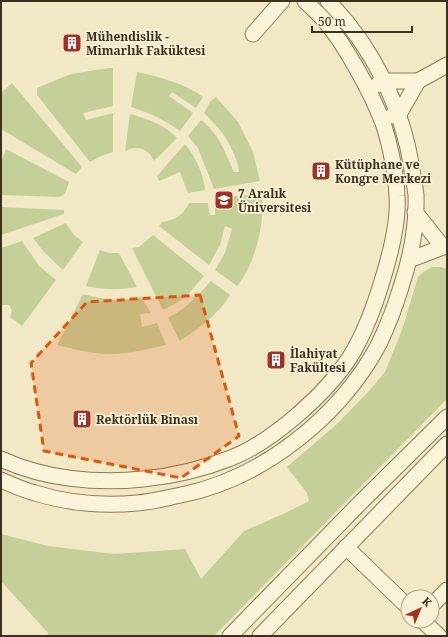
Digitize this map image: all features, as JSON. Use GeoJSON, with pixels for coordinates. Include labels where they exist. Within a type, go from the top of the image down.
{"type":"FeatureCollection","features":[{"type":"Feature","properties":{"kind":"street"},"geometry":{"type":"LineString","coordinates":[[253,34],[282,1]]}},
{"type":"Feature","properties":{"kind":"street"},"geometry":{"type":"LineString","coordinates":[[1,459],[17,466],[92,481],[119,482],[180,474],[233,458],[262,442],[293,420],[343,368],[358,341],[375,303],[387,266],[394,234],[397,198],[393,166],[381,120],[368,91],[347,53],[325,21],[305,1]]}},
{"type":"Feature","properties":{"kind":"street"},"geometry":{"type":"LineString","coordinates":[[1,480],[35,493],[56,498],[106,504],[137,503],[185,495],[220,483],[254,468],[286,449],[329,413],[364,368],[378,345],[390,319],[409,260],[414,235],[416,193],[409,150],[399,114],[384,81],[366,48],[343,17],[328,1]]}},
{"type":"Feature","properties":{"kind":"street"},"geometry":{"type":"LineString","coordinates":[[368,91],[384,81],[418,81],[447,65]]}},
{"type":"Feature","properties":{"kind":"street"},"geometry":{"type":"LineString","coordinates":[[381,120],[399,114],[418,81]]}},
{"type":"Feature","properties":{"kind":"street"},"geometry":{"type":"LineString","coordinates":[[409,260],[445,249],[415,212]]}},
{"type":"Feature","properties":{"kind":"street"},"geometry":{"type":"LineString","coordinates":[[380,287],[399,292]]}},
{"type":"Feature","properties":{"kind":"street"},"geometry":{"type":"LineString","coordinates":[[230,636],[359,504],[447,417]]}},
{"type":"Feature","properties":{"kind":"street"},"geometry":{"type":"LineString","coordinates":[[260,636],[447,444]]}},
{"type":"Feature","properties":{"kind":"street"},"geometry":{"type":"LineString","coordinates":[[346,547],[400,599]]}},
{"type":"Feature","properties":{"kind":"street"},"geometry":{"type":"LineString","coordinates":[[432,629],[439,636]]}},
{"type":"Feature","properties":{"kind":"highlighted area"},"geometry":{"type":"Polygon","coordinates":[[[200,295],[239,436],[181,478],[44,451],[31,363],[87,302],[200,295]]]}},
{"type":"Feature","properties":{"kind":"green space"},"geometry":{"type":"Polygon","coordinates":[[[113,68],[113,106],[83,113],[86,120],[113,113],[113,152],[90,162],[37,95],[37,88],[71,74],[113,68]]]}},
{"type":"Feature","properties":{"kind":"green space"},"geometry":{"type":"Polygon","coordinates":[[[137,72],[163,78],[180,84],[203,97],[196,108],[172,92],[169,96],[193,113],[180,131],[157,117],[131,107],[137,72]]]}},
{"type":"Feature","properties":{"kind":"green space"},"geometry":{"type":"Polygon","coordinates":[[[12,83],[82,167],[76,174],[1,129],[1,93],[12,83]]]}},
{"type":"Feature","properties":{"kind":"green space"},"geometry":{"type":"Polygon","coordinates":[[[216,97],[238,122],[253,152],[260,181],[214,189],[198,148],[188,136],[201,120],[217,137],[234,172],[239,172],[234,154],[228,141],[218,127],[204,113],[210,102],[216,97]]]}},
{"type":"Feature","properties":{"kind":"green space"},"geometry":{"type":"Polygon","coordinates":[[[130,114],[161,125],[177,138],[154,161],[149,153],[142,149],[134,148],[125,151],[130,114]]]}},
{"type":"Feature","properties":{"kind":"green space"},"geometry":{"type":"Polygon","coordinates":[[[185,144],[203,177],[205,190],[188,193],[180,172],[159,181],[157,176],[185,144]]]}},
{"type":"Feature","properties":{"kind":"green space"},"geometry":{"type":"Polygon","coordinates":[[[6,149],[69,182],[65,194],[59,197],[1,195],[1,162],[6,149]]]}},
{"type":"Feature","properties":{"kind":"green space"},"geometry":{"type":"Polygon","coordinates":[[[262,193],[262,217],[258,242],[244,277],[237,286],[215,270],[225,253],[232,229],[225,226],[220,245],[209,265],[159,226],[162,222],[171,220],[178,216],[184,211],[189,203],[208,203],[210,215],[215,215],[215,199],[262,193]]]}},
{"type":"Feature","properties":{"kind":"green space"},"geometry":{"type":"Polygon","coordinates":[[[1,207],[64,210],[64,214],[1,235],[1,207]]]}},
{"type":"Feature","properties":{"kind":"green space"},"geometry":{"type":"Polygon","coordinates":[[[66,223],[73,234],[83,242],[63,270],[44,252],[33,238],[66,223]]]}},
{"type":"Feature","properties":{"kind":"green space"},"geometry":{"type":"Polygon","coordinates":[[[153,235],[204,276],[185,298],[163,310],[132,248],[139,247],[153,235]]]}},
{"type":"Feature","properties":{"kind":"green space"},"geometry":{"type":"Polygon","coordinates":[[[22,241],[39,266],[56,280],[22,326],[10,317],[12,311],[9,305],[1,305],[1,248],[22,241]]]}},
{"type":"Feature","properties":{"kind":"green space"},"geometry":{"type":"Polygon","coordinates":[[[100,250],[109,253],[119,253],[137,287],[112,289],[86,286],[100,250]]]}},
{"type":"Feature","properties":{"kind":"green space"},"geometry":{"type":"Polygon","coordinates":[[[432,267],[447,269],[447,399],[214,636],[47,636],[48,633],[1,581],[1,534],[48,546],[114,554],[185,549],[201,579],[244,531],[309,501],[307,493],[287,467],[337,424],[385,372],[402,330],[418,277],[432,267]]]}},
{"type":"Feature","properties":{"kind":"green space"},"geometry":{"type":"Polygon","coordinates":[[[211,281],[230,295],[214,315],[180,341],[168,318],[186,306],[211,281]]]}},
{"type":"Feature","properties":{"kind":"green space"},"geometry":{"type":"Polygon","coordinates":[[[83,294],[112,300],[141,297],[151,313],[140,314],[142,327],[157,323],[166,345],[121,354],[113,354],[87,352],[57,345],[83,294]]]}},
{"type":"Feature","properties":{"kind":"place","name":"Mühendislik - Mimarlık Faküktesi"},"geometry":{"type":"Point","coordinates":[72,43]}},
{"type":"Feature","properties":{"kind":"place","name":"Kütüphane ve Kongre Merkezi"},"geometry":{"type":"Point","coordinates":[321,171]}},
{"type":"Feature","properties":{"kind":"place","name":"7 Aralık Üniversitesi"},"geometry":{"type":"Point","coordinates":[224,200]}},
{"type":"Feature","properties":{"kind":"place","name":"İlahiyat Fakültesi"},"geometry":{"type":"Point","coordinates":[276,360]}},
{"type":"Feature","properties":{"kind":"place","name":"Rektörlük Binası"},"geometry":{"type":"Point","coordinates":[82,419]}}]}
